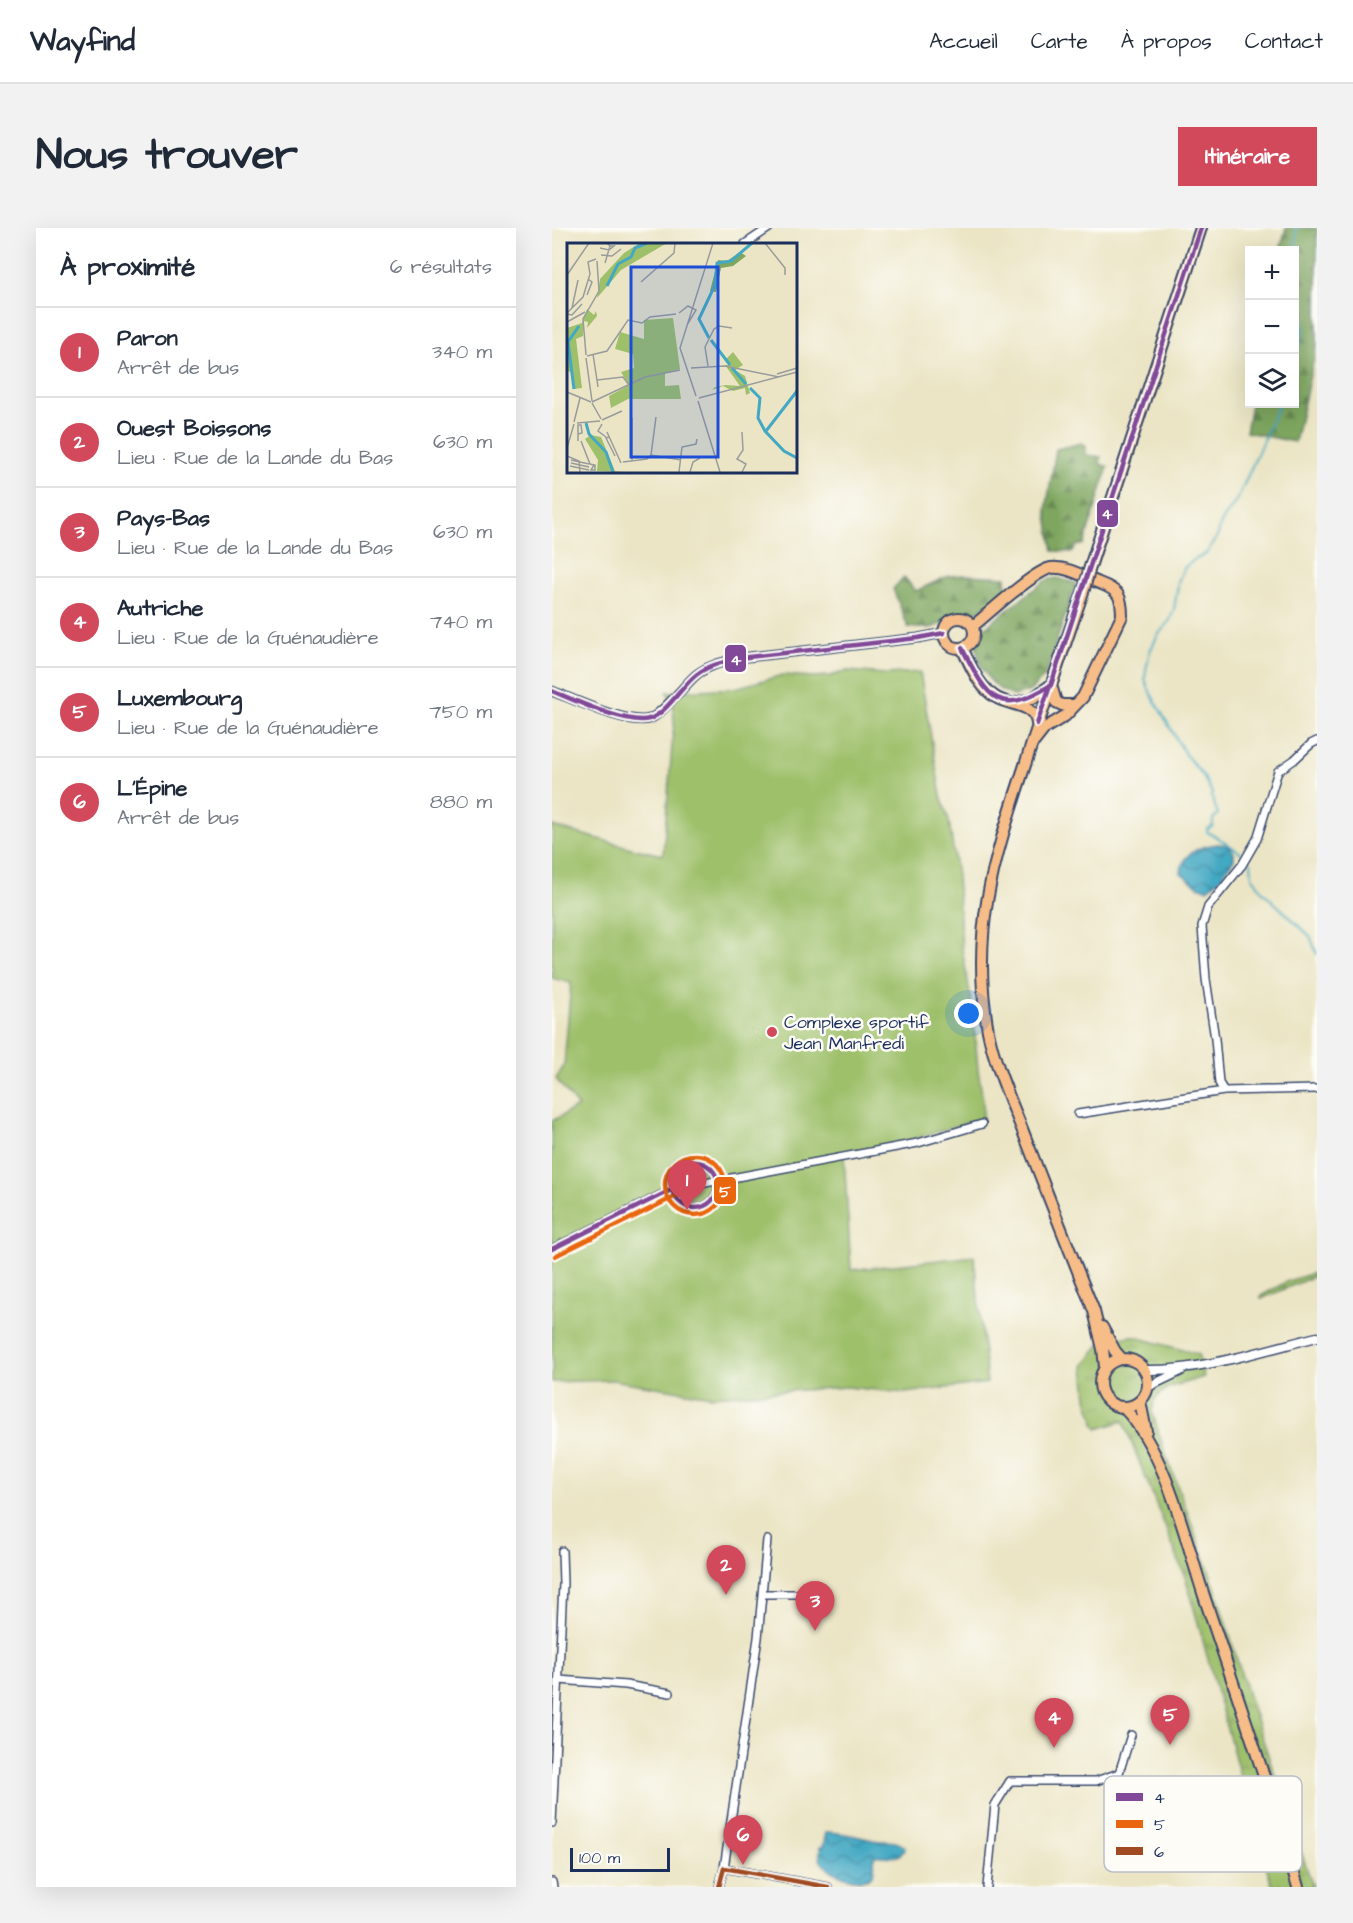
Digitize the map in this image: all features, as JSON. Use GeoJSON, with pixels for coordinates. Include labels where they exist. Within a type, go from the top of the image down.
{"type":"FeatureCollection","features":[{"type":"Feature","properties":{"kind":"main road"},"geometry":{"type":"LineString","coordinates":[[1122,1359],[1115,1351],[1094,1311],[1002,1076],[989,1034],[983,998],[981,954],[986,898],[994,861],[1201,228]]}},
{"type":"Feature","properties":{"kind":"main road"},"geometry":{"type":"LineString","coordinates":[[973,626],[1034,577],[1049,568],[1065,569],[1114,589],[1122,602],[1122,616],[1083,697],[1065,716],[1045,728],[1031,747]]}},
{"type":"Feature","properties":{"kind":"main road"},"geometry":{"type":"LineString","coordinates":[[956,618],[966,619],[973,626],[973,640],[970,644],[962,648],[952,647],[948,643],[944,633],[947,624],[956,618]]}},
{"type":"Feature","properties":{"kind":"main road"},"geometry":{"type":"LineString","coordinates":[[962,648],[985,690],[998,699],[1032,711],[1037,724]]}},
{"type":"Feature","properties":{"kind":"main road"},"geometry":{"type":"LineString","coordinates":[[1015,704],[1033,698],[1051,685]]}},
{"type":"Feature","properties":{"kind":"main road"},"geometry":{"type":"LineString","coordinates":[[1051,685],[1056,702],[1062,705],[1075,705]]}},
{"type":"Feature","properties":{"kind":"main road"},"geometry":{"type":"LineString","coordinates":[[1094,1311],[1105,1367]]}},
{"type":"Feature","properties":{"kind":"main road"},"geometry":{"type":"LineString","coordinates":[[1124,1408],[1140,1401],[1148,1387],[1144,1370],[1135,1361],[1122,1359],[1105,1367],[1100,1379],[1101,1391],[1112,1405],[1124,1408],[1134,1418],[1147,1437],[1169,1489],[1263,1776]]}},
{"type":"Feature","properties":{"kind":"main road"},"geometry":{"type":"LineString","coordinates":[[1140,1401],[1147,1437]]}},
{"type":"Feature","properties":{"kind":"main road"},"geometry":{"type":"LineString","coordinates":[[1293,1872],[1298,1887]]}},
{"type":"Feature","properties":{"kind":"street"},"geometry":{"type":"LineString","coordinates":[[746,243],[769,228]]}},
{"type":"Feature","properties":{"kind":"street"},"geometry":{"type":"LineString","coordinates":[[552,691],[617,715],[638,720],[650,719],[659,713],[697,674],[714,664],[739,658],[918,638],[944,633]]}},
{"type":"Feature","properties":{"kind":"street"},"geometry":{"type":"LineString","coordinates":[[1224,1091],[1219,1083],[1206,979],[1202,941],[1203,917],[1208,907],[1242,865],[1257,839],[1278,771],[1317,741]]}},
{"type":"Feature","properties":{"kind":"street"},"geometry":{"type":"LineString","coordinates":[[1078,1114],[1224,1091],[1317,1089]]}},
{"type":"Feature","properties":{"kind":"street"},"geometry":{"type":"LineString","coordinates":[[552,1249],[673,1189],[918,1143],[982,1124]]}},
{"type":"Feature","properties":{"kind":"street"},"geometry":{"type":"LineString","coordinates":[[695,1161],[710,1167],[718,1180],[717,1194],[700,1207],[692,1208],[679,1201],[673,1189],[673,1181],[680,1167],[695,1161]]}},
{"type":"Feature","properties":{"kind":"street"},"geometry":{"type":"LineString","coordinates":[[1148,1387],[1161,1379],[1190,1368],[1317,1337]]}},
{"type":"Feature","properties":{"kind":"street"},"geometry":{"type":"LineString","coordinates":[[1144,1370],[1190,1368]]}},
{"type":"Feature","properties":{"kind":"street"},"geometry":{"type":"LineString","coordinates":[[719,1887],[724,1868],[758,1638],[767,1540]]}},
{"type":"Feature","properties":{"kind":"street"},"geometry":{"type":"LineString","coordinates":[[552,1823],[563,1584],[562,1551]]}},
{"type":"Feature","properties":{"kind":"street"},"geometry":{"type":"LineString","coordinates":[[762,1594],[815,1594]]}},
{"type":"Feature","properties":{"kind":"street"},"geometry":{"type":"LineString","coordinates":[[559,1680],[626,1685],[670,1693]]}},
{"type":"Feature","properties":{"kind":"street"},"geometry":{"type":"LineString","coordinates":[[1110,1776],[1119,1773],[1131,1735]]}},
{"type":"Feature","properties":{"kind":"street"},"geometry":{"type":"LineString","coordinates":[[987,1887],[995,1805],[1010,1781],[1096,1781],[1104,1778]]}},
{"type":"Feature","properties":{"kind":"street"},"geometry":{"type":"LineString","coordinates":[[724,1868],[828,1887]]}},
{"type":"Feature","properties":{"kind":"street"},"geometry":{"type":"LineString","coordinates":[[552,1881],[553,1887]]}},
{"type":"Feature","properties":{"kind":"green space"},"geometry":{"type":"Polygon","coordinates":[[[1286,228],[1317,228],[1317,345],[1295,442],[1246,432],[1250,408],[1299,408],[1299,246],[1281,246],[1286,228]]]}},
{"type":"Feature","properties":{"kind":"green space"},"geometry":{"type":"Polygon","coordinates":[[[1082,443],[1086,446],[1086,455],[1101,457],[1100,464],[1108,467],[1084,544],[1076,546],[1073,552],[1053,551],[1046,510],[1056,449],[1082,443]]]}},
{"type":"Feature","properties":{"kind":"green space"},"geometry":{"type":"Polygon","coordinates":[[[948,576],[1006,577],[1007,587],[993,601],[970,617],[952,616],[932,628],[908,627],[893,589],[904,577],[916,591],[948,576]]]}},
{"type":"Feature","properties":{"kind":"green space"},"geometry":{"type":"Polygon","coordinates":[[[1057,578],[1076,583],[1045,676],[1030,691],[1014,696],[999,689],[989,679],[981,666],[976,647],[983,629],[1046,580],[1057,578]]]}},
{"type":"Feature","properties":{"kind":"green space","name":"Complexe sportif Jean Manfredi"},"geometry":{"type":"Polygon","coordinates":[[[847,671],[886,674],[920,672],[941,796],[949,821],[957,876],[962,949],[973,1010],[983,1100],[983,1118],[904,1142],[844,1155],[851,1270],[974,1256],[987,1383],[905,1393],[847,1387],[711,1396],[613,1380],[552,1382],[552,1121],[578,1107],[556,1079],[564,1066],[571,983],[552,978],[552,826],[663,855],[674,722],[673,706],[667,692],[735,688],[783,675],[831,676],[847,671]]]}},
{"type":"Feature","properties":{"kind":"green space"},"geometry":{"type":"Polygon","coordinates":[[[1317,1272],[1317,1275],[1261,1299],[1261,1296],[1288,1281],[1317,1272]]]}},
{"type":"Feature","properties":{"kind":"green space"},"geometry":{"type":"Polygon","coordinates":[[[1132,1336],[1198,1354],[1204,1377],[1167,1388],[1154,1400],[1152,1412],[1214,1584],[1275,1776],[1240,1776],[1186,1579],[1123,1421],[1097,1429],[1093,1421],[1087,1398],[1084,1366],[1103,1341],[1132,1336]]]}},
{"type":"Feature","properties":{"kind":"green space"},"geometry":{"type":"Polygon","coordinates":[[[1302,1855],[1313,1887],[1273,1887],[1268,1872],[1302,1872],[1302,1855]]]}},
{"type":"Feature","properties":{"kind":"water"},"geometry":{"type":"Polygon","coordinates":[[[1218,844],[1228,845],[1234,853],[1234,859],[1219,880],[1207,889],[1198,886],[1181,873],[1185,860],[1193,851],[1218,844]]]}},
{"type":"Feature","properties":{"kind":"water"},"geometry":{"type":"Polygon","coordinates":[[[826,1832],[894,1842],[905,1847],[900,1855],[874,1856],[872,1875],[861,1880],[853,1879],[837,1874],[821,1861],[820,1847],[823,1847],[826,1832]]]}},
{"type":"Feature","properties":{"kind":"waterway"},"geometry":{"type":"LineString","coordinates":[[1295,246],[1296,228]]}},
{"type":"Feature","properties":{"kind":"waterway"},"geometry":{"type":"LineString","coordinates":[[1296,354],[1304,330],[1297,300]]}},
{"type":"Feature","properties":{"kind":"waterway"},"geometry":{"type":"LineString","coordinates":[[1241,853],[1207,832],[1207,829],[1213,826],[1213,819],[1218,814],[1212,793],[1203,776],[1185,754],[1145,679],[1150,651],[1158,635],[1170,620],[1174,609],[1179,579],[1185,567],[1206,554],[1218,535],[1221,523],[1239,496],[1277,408]]}},
{"type":"Feature","properties":{"kind":"waterway"},"geometry":{"type":"LineString","coordinates":[[1251,862],[1252,876],[1263,892],[1310,936],[1317,954]]}},
{"type":"Feature","properties":{"kind":"transit line","name":"4"},"geometry":{"type":"LineString","coordinates":[[962,648],[979,679],[996,697],[1006,701],[1018,700],[1051,685],[1201,228]]}},
{"type":"Feature","properties":{"kind":"transit line","name":"4"},"geometry":{"type":"LineString","coordinates":[[552,691],[614,715],[639,720],[649,719],[662,712],[696,675],[722,662],[944,633]]}},
{"type":"Feature","properties":{"kind":"transit line","name":"4"},"geometry":{"type":"LineString","coordinates":[[1037,724],[1052,680]]}},
{"type":"Feature","properties":{"kind":"transit line","name":"5"},"geometry":{"type":"LineString","coordinates":[[689,1155],[701,1155],[717,1163],[723,1173],[725,1185],[723,1197],[717,1207],[701,1215],[689,1215],[673,1207],[665,1191],[665,1179],[673,1163],[689,1155]]}},
{"type":"Feature","properties":{"kind":"transit line","name":"4"},"geometry":{"type":"LineString","coordinates":[[695,1162],[711,1169],[718,1185],[711,1201],[695,1208],[679,1201],[672,1185],[679,1169],[695,1162]]}},
{"type":"Feature","properties":{"kind":"transit line","name":"4"},"geometry":{"type":"LineString","coordinates":[[552,1249],[673,1189]]}},
{"type":"Feature","properties":{"kind":"transit line","name":"5"},"geometry":{"type":"LineString","coordinates":[[555,1256],[676,1196]]}},
{"type":"Feature","properties":{"kind":"transit line","name":"6"},"geometry":{"type":"LineString","coordinates":[[719,1887],[724,1868],[828,1887]]}},
{"type":"Feature","properties":{"kind":"place","name":"Complexe sportif Jean Manfredi"},"geometry":{"type":"Point","coordinates":[772,1032]}},
{"type":"Feature","properties":{"kind":"place","name":"Paron"},"geometry":{"type":"Point","coordinates":[687,1210]}},
{"type":"Feature","properties":{"kind":"place","name":"Ouest Boissons"},"geometry":{"type":"Point","coordinates":[726,1595]}},
{"type":"Feature","properties":{"kind":"place","name":"Pays-Bas"},"geometry":{"type":"Point","coordinates":[815,1631]}},
{"type":"Feature","properties":{"kind":"place","name":"Luxembourg"},"geometry":{"type":"Point","coordinates":[1170,1745]}},
{"type":"Feature","properties":{"kind":"place","name":"Autriche"},"geometry":{"type":"Point","coordinates":[1054,1748]}},
{"type":"Feature","properties":{"kind":"place","name":"L'Épine"},"geometry":{"type":"Point","coordinates":[743,1865]}}]}
